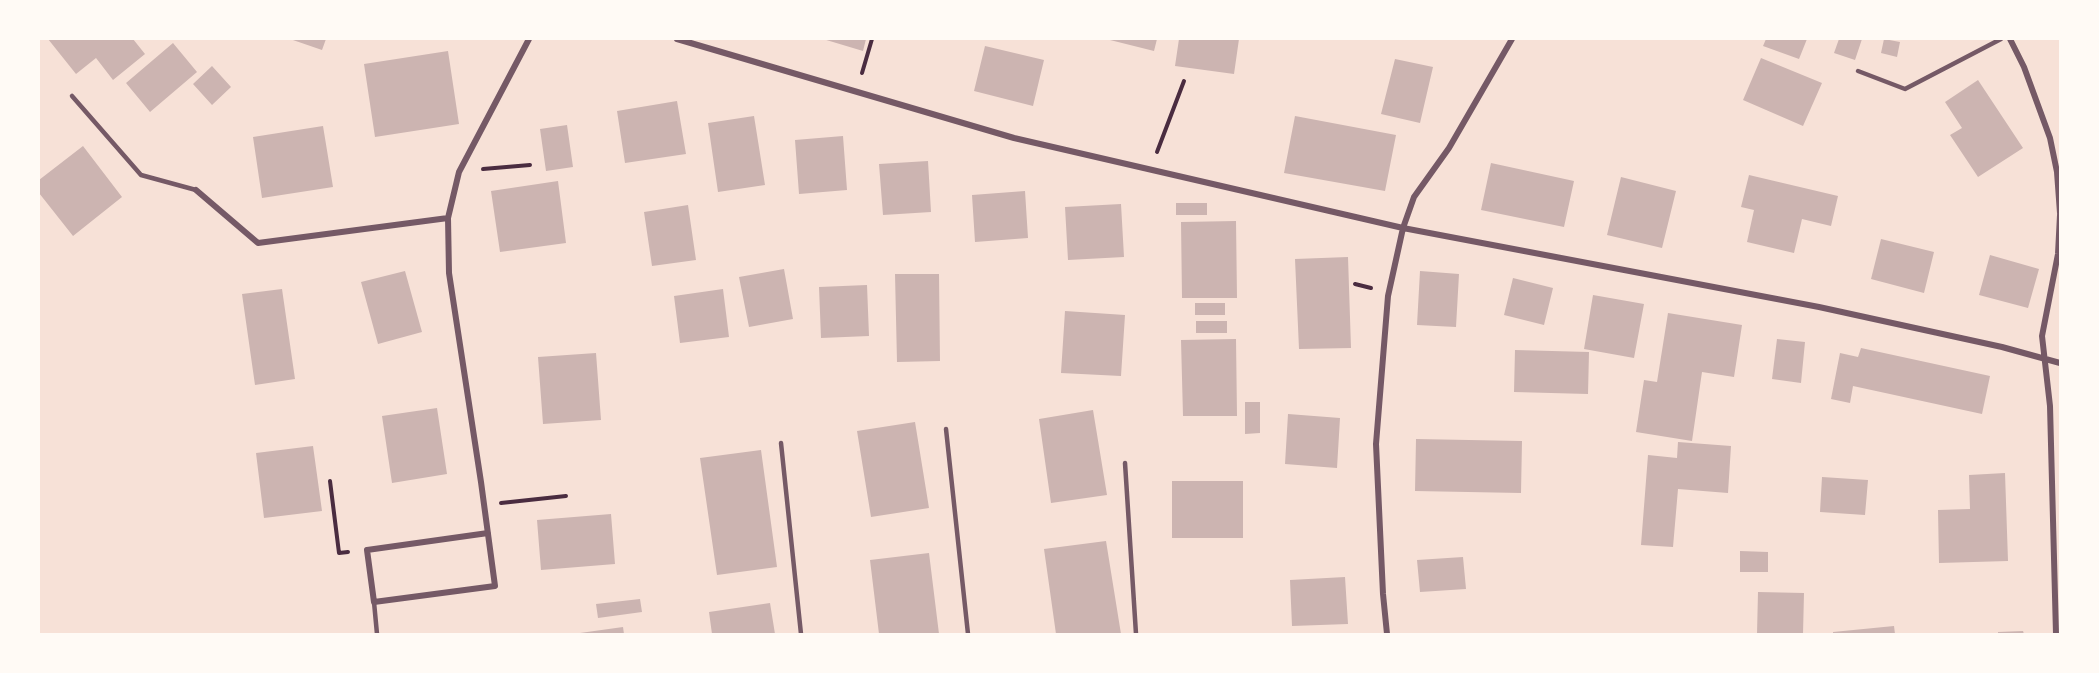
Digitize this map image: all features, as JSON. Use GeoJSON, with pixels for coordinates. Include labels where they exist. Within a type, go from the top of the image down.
{"type":"FeatureCollection","features":[{"type":"Feature","properties":{"kind":"street"},"geometry":{"type":"LineString","coordinates":[[488,533],[367,550],[374,602],[495,586],[488,533],[484,505],[449,273],[448,218],[459,172],[529,39]]}},
{"type":"Feature","properties":{"kind":"street"},"geometry":{"type":"LineString","coordinates":[[677,39],[1014,138],[1402,228],[1819,307],[2060,363]]}},
{"type":"Feature","properties":{"kind":"street"},"geometry":{"type":"LineString","coordinates":[[1387,634],[1376,444],[1388,296],[1402,228],[1414,197],[1449,148],[1512,39]]}},
{"type":"Feature","properties":{"kind":"street"},"geometry":{"type":"LineString","coordinates":[[2010,39],[2024,67],[2050,138],[2057,172],[2060,214],[2058,254],[2042,336],[2050,406],[2056,634]]}},
{"type":"Feature","properties":{"kind":"street"},"geometry":{"type":"LineString","coordinates":[[195,190],[258,243],[448,218]]}},
{"type":"Feature","properties":{"kind":"lane"},"geometry":{"type":"LineString","coordinates":[[1858,71],[1905,89],[2001,39]]}},
{"type":"Feature","properties":{"kind":"lane"},"geometry":{"type":"LineString","coordinates":[[72,96],[141,175],[195,190]]}},
{"type":"Feature","properties":{"kind":"lane"},"geometry":{"type":"LineString","coordinates":[[946,429],[968,634]]}},
{"type":"Feature","properties":{"kind":"lane"},"geometry":{"type":"LineString","coordinates":[[781,442],[801,634]]}},
{"type":"Feature","properties":{"kind":"lane"},"geometry":{"type":"LineString","coordinates":[[1125,463],[1136,634]]}},
{"type":"Feature","properties":{"kind":"lane"},"geometry":{"type":"LineString","coordinates":[[374,602],[377,634]]}},
{"type":"Feature","properties":{"kind":"path"},"geometry":{"type":"LineString","coordinates":[[856,92],[872,39]]}},
{"type":"Feature","properties":{"kind":"path"},"geometry":{"type":"LineString","coordinates":[[1151,170],[1184,81]]}},
{"type":"Feature","properties":{"kind":"path"},"geometry":{"type":"LineString","coordinates":[[459,172],[530,165]]}},
{"type":"Feature","properties":{"kind":"path"},"geometry":{"type":"LineString","coordinates":[[330,481],[339,553],[367,550]]}},
{"type":"Feature","properties":{"kind":"path"},"geometry":{"type":"LineString","coordinates":[[484,505],[566,496]]}},
{"type":"Feature","properties":{"kind":"building"},"geometry":{"type":"Polygon","coordinates":[[[48,39],[133,39],[145,54],[113,80],[96,58],[76,74],[48,39]]]}},
{"type":"Feature","properties":{"kind":"building"},"geometry":{"type":"Polygon","coordinates":[[[290,39],[326,39],[322,50],[290,39]]]}},
{"type":"Feature","properties":{"kind":"building"},"geometry":{"type":"Polygon","coordinates":[[[823,39],[866,39],[863,51],[823,39]]]}},
{"type":"Feature","properties":{"kind":"building"},"geometry":{"type":"Polygon","coordinates":[[[1106,39],[1157,39],[1154,51],[1106,39]]]}},
{"type":"Feature","properties":{"kind":"building"},"geometry":{"type":"Polygon","coordinates":[[[1179,39],[1239,39],[1234,74],[1175,66],[1179,39]]]}},
{"type":"Feature","properties":{"kind":"building"},"geometry":{"type":"Polygon","coordinates":[[[1766,39],[1807,39],[1799,59],[1763,46],[1766,39]]]}},
{"type":"Feature","properties":{"kind":"building"},"geometry":{"type":"Polygon","coordinates":[[[1839,39],[1862,39],[1855,60],[1834,53],[1839,39]]]}},
{"type":"Feature","properties":{"kind":"building"},"geometry":{"type":"Polygon","coordinates":[[[1884,39],[1900,42],[1897,57],[1881,53],[1884,39]]]}},
{"type":"Feature","properties":{"kind":"building"},"geometry":{"type":"Polygon","coordinates":[[[173,43],[197,72],[150,112],[126,83],[173,43]]]}},
{"type":"Feature","properties":{"kind":"building"},"geometry":{"type":"Polygon","coordinates":[[[985,46],[1044,60],[1033,106],[974,91],[985,46]]]}},
{"type":"Feature","properties":{"kind":"building"},"geometry":{"type":"Polygon","coordinates":[[[448,51],[459,124],[375,137],[364,64],[448,51]]]}},
{"type":"Feature","properties":{"kind":"building"},"geometry":{"type":"Polygon","coordinates":[[[1761,58],[1822,83],[1803,126],[1743,100],[1761,58]]]}},
{"type":"Feature","properties":{"kind":"building"},"geometry":{"type":"Polygon","coordinates":[[[1395,59],[1433,67],[1420,123],[1381,114],[1395,59]]]}},
{"type":"Feature","properties":{"kind":"building"},"geometry":{"type":"Polygon","coordinates":[[[212,66],[231,87],[212,105],[193,84],[212,66]]]}},
{"type":"Feature","properties":{"kind":"building"},"geometry":{"type":"Polygon","coordinates":[[[1978,80],[2023,148],[1978,177],[1950,135],[1962,128],[1945,102],[1978,80]]]}},
{"type":"Feature","properties":{"kind":"building"},"geometry":{"type":"Polygon","coordinates":[[[677,101],[686,154],[625,163],[617,111],[677,101]]]}},
{"type":"Feature","properties":{"kind":"building"},"geometry":{"type":"Polygon","coordinates":[[[754,116],[765,185],[718,192],[708,123],[754,116]]]}},
{"type":"Feature","properties":{"kind":"building"},"geometry":{"type":"Polygon","coordinates":[[[1295,116],[1396,135],[1385,191],[1284,173],[1295,116]]]}},
{"type":"Feature","properties":{"kind":"building"},"geometry":{"type":"Polygon","coordinates":[[[567,125],[573,167],[546,171],[540,129],[567,125]]]}},
{"type":"Feature","properties":{"kind":"building"},"geometry":{"type":"Polygon","coordinates":[[[323,126],[333,187],[262,198],[253,137],[323,126]]]}},
{"type":"Feature","properties":{"kind":"building"},"geometry":{"type":"Polygon","coordinates":[[[843,136],[847,190],[799,194],[795,140],[843,136]]]}},
{"type":"Feature","properties":{"kind":"building"},"geometry":{"type":"Polygon","coordinates":[[[83,146],[122,197],[73,236],[39,193],[39,180],[83,146]]]}},
{"type":"Feature","properties":{"kind":"building"},"geometry":{"type":"Polygon","coordinates":[[[928,161],[931,212],[883,215],[879,164],[928,161]]]}},
{"type":"Feature","properties":{"kind":"building"},"geometry":{"type":"Polygon","coordinates":[[[1491,163],[1574,181],[1564,227],[1481,210],[1491,163]]]}},
{"type":"Feature","properties":{"kind":"building"},"geometry":{"type":"Polygon","coordinates":[[[1749,175],[1838,196],[1831,226],[1802,219],[1794,253],[1747,242],[1754,210],[1741,207],[1749,175]]]}},
{"type":"Feature","properties":{"kind":"building"},"geometry":{"type":"Polygon","coordinates":[[[1621,177],[1676,191],[1662,248],[1607,235],[1621,177]]]}},
{"type":"Feature","properties":{"kind":"building"},"geometry":{"type":"Polygon","coordinates":[[[558,181],[566,243],[500,252],[491,191],[558,181]]]}},
{"type":"Feature","properties":{"kind":"building"},"geometry":{"type":"Polygon","coordinates":[[[1025,191],[1028,238],[975,242],[972,195],[1025,191]]]}},
{"type":"Feature","properties":{"kind":"building"},"geometry":{"type":"Polygon","coordinates":[[[1176,203],[1207,203],[1207,215],[1176,215],[1176,203]]]}},
{"type":"Feature","properties":{"kind":"building"},"geometry":{"type":"Polygon","coordinates":[[[1121,204],[1124,257],[1068,260],[1065,207],[1121,204]]]}},
{"type":"Feature","properties":{"kind":"building"},"geometry":{"type":"Polygon","coordinates":[[[688,205],[696,260],[652,266],[644,212],[688,205]]]}},
{"type":"Feature","properties":{"kind":"building"},"geometry":{"type":"Polygon","coordinates":[[[1236,221],[1237,298],[1182,298],[1181,222],[1236,221]]]}},
{"type":"Feature","properties":{"kind":"building"},"geometry":{"type":"Polygon","coordinates":[[[1881,239],[1934,252],[1924,293],[1871,279],[1881,239]]]}},
{"type":"Feature","properties":{"kind":"building"},"geometry":{"type":"Polygon","coordinates":[[[1990,255],[2039,269],[2028,308],[1979,295],[1990,255]]]}},
{"type":"Feature","properties":{"kind":"building"},"geometry":{"type":"Polygon","coordinates":[[[1348,257],[1351,348],[1299,349],[1295,259],[1348,257]]]}},
{"type":"Feature","properties":{"kind":"building"},"geometry":{"type":"Polygon","coordinates":[[[784,269],[793,319],[749,327],[739,277],[784,269]]]}},
{"type":"Feature","properties":{"kind":"building"},"geometry":{"type":"Polygon","coordinates":[[[405,271],[422,332],[378,344],[361,282],[405,271]]]}},
{"type":"Feature","properties":{"kind":"building"},"geometry":{"type":"Polygon","coordinates":[[[1420,271],[1459,274],[1456,327],[1417,325],[1420,271]]]}},
{"type":"Feature","properties":{"kind":"building"},"geometry":{"type":"Polygon","coordinates":[[[895,274],[939,274],[940,361],[897,362],[895,274]]]}},
{"type":"Feature","properties":{"kind":"building"},"geometry":{"type":"Polygon","coordinates":[[[1513,278],[1553,288],[1544,325],[1504,315],[1513,278]]]}},
{"type":"Feature","properties":{"kind":"building"},"geometry":{"type":"Polygon","coordinates":[[[867,285],[869,336],[821,338],[819,287],[867,285]]]}},
{"type":"Feature","properties":{"kind":"building"},"geometry":{"type":"Polygon","coordinates":[[[282,289],[295,379],[255,385],[242,294],[282,289]]]}},
{"type":"Feature","properties":{"kind":"building"},"geometry":{"type":"Polygon","coordinates":[[[723,289],[729,337],[680,343],[674,296],[723,289]]]}},
{"type":"Feature","properties":{"kind":"building"},"geometry":{"type":"Polygon","coordinates":[[[1593,295],[1644,304],[1634,358],[1584,349],[1593,295]]]}},
{"type":"Feature","properties":{"kind":"building"},"geometry":{"type":"Polygon","coordinates":[[[1195,303],[1225,303],[1225,315],[1195,315],[1195,303]]]}},
{"type":"Feature","properties":{"kind":"building"},"geometry":{"type":"Polygon","coordinates":[[[1065,311],[1125,315],[1121,376],[1061,373],[1065,311]]]}},
{"type":"Feature","properties":{"kind":"building"},"geometry":{"type":"Polygon","coordinates":[[[1668,313],[1742,325],[1734,377],[1702,372],[1692,441],[1636,432],[1644,380],[1657,382],[1668,313]]]}},
{"type":"Feature","properties":{"kind":"building"},"geometry":{"type":"Polygon","coordinates":[[[1196,321],[1227,321],[1227,333],[1196,333],[1196,321]]]}},
{"type":"Feature","properties":{"kind":"building"},"geometry":{"type":"Polygon","coordinates":[[[1236,339],[1237,416],[1183,416],[1181,340],[1236,339]]]}},
{"type":"Feature","properties":{"kind":"building"},"geometry":{"type":"Polygon","coordinates":[[[1777,339],[1805,342],[1801,383],[1772,379],[1777,339]]]}},
{"type":"Feature","properties":{"kind":"building"},"geometry":{"type":"Polygon","coordinates":[[[1861,348],[1990,376],[1982,414],[1853,386],[1850,403],[1831,399],[1840,353],[1858,357],[1861,348]]]}},
{"type":"Feature","properties":{"kind":"building"},"geometry":{"type":"Polygon","coordinates":[[[1515,350],[1589,352],[1588,394],[1514,392],[1515,350]]]}},
{"type":"Feature","properties":{"kind":"building"},"geometry":{"type":"Polygon","coordinates":[[[596,353],[601,420],[543,424],[538,357],[596,353]]]}},
{"type":"Feature","properties":{"kind":"building"},"geometry":{"type":"Polygon","coordinates":[[[1245,402],[1260,402],[1260,433],[1245,434],[1245,402]]]}},
{"type":"Feature","properties":{"kind":"building"},"geometry":{"type":"Polygon","coordinates":[[[437,408],[447,474],[392,483],[382,416],[437,408]]]}},
{"type":"Feature","properties":{"kind":"building"},"geometry":{"type":"Polygon","coordinates":[[[1093,410],[1107,495],[1051,503],[1039,419],[1093,410]]]}},
{"type":"Feature","properties":{"kind":"building"},"geometry":{"type":"Polygon","coordinates":[[[1288,414],[1340,418],[1337,468],[1285,464],[1288,414]]]}},
{"type":"Feature","properties":{"kind":"building"},"geometry":{"type":"Polygon","coordinates":[[[915,422],[929,508],[871,517],[857,431],[915,422]]]}},
{"type":"Feature","properties":{"kind":"building"},"geometry":{"type":"Polygon","coordinates":[[[1416,439],[1522,441],[1521,493],[1415,491],[1416,439]]]}},
{"type":"Feature","properties":{"kind":"building"},"geometry":{"type":"Polygon","coordinates":[[[1678,442],[1731,446],[1728,493],[1678,489],[1673,547],[1641,545],[1648,455],[1677,458],[1678,442]]]}},
{"type":"Feature","properties":{"kind":"building"},"geometry":{"type":"Polygon","coordinates":[[[313,446],[322,511],[264,518],[256,453],[313,446]]]}},
{"type":"Feature","properties":{"kind":"building"},"geometry":{"type":"Polygon","coordinates":[[[761,450],[777,567],[717,575],[700,458],[761,450]]]}},
{"type":"Feature","properties":{"kind":"building"},"geometry":{"type":"Polygon","coordinates":[[[2005,473],[2008,561],[1939,563],[1938,510],[1970,509],[1969,475],[2005,473]]]}},
{"type":"Feature","properties":{"kind":"building"},"geometry":{"type":"Polygon","coordinates":[[[1822,477],[1868,480],[1865,515],[1820,512],[1822,477]]]}},
{"type":"Feature","properties":{"kind":"building"},"geometry":{"type":"Polygon","coordinates":[[[1172,481],[1243,481],[1243,538],[1172,538],[1172,481]]]}},
{"type":"Feature","properties":{"kind":"building"},"geometry":{"type":"Polygon","coordinates":[[[611,514],[615,564],[541,570],[537,520],[611,514]]]}},
{"type":"Feature","properties":{"kind":"building"},"geometry":{"type":"Polygon","coordinates":[[[1106,541],[1121,634],[1056,634],[1044,549],[1106,541]]]}},
{"type":"Feature","properties":{"kind":"building"},"geometry":{"type":"Polygon","coordinates":[[[1740,551],[1768,552],[1768,572],[1740,572],[1740,551]]]}},
{"type":"Feature","properties":{"kind":"building"},"geometry":{"type":"Polygon","coordinates":[[[929,553],[939,634],[879,634],[870,560],[929,553]]]}},
{"type":"Feature","properties":{"kind":"building"},"geometry":{"type":"Polygon","coordinates":[[[1463,557],[1466,589],[1420,592],[1417,560],[1463,557]]]}},
{"type":"Feature","properties":{"kind":"building"},"geometry":{"type":"Polygon","coordinates":[[[1345,577],[1348,624],[1292,626],[1290,580],[1345,577]]]}},
{"type":"Feature","properties":{"kind":"building"},"geometry":{"type":"Polygon","coordinates":[[[1758,592],[1804,593],[1803,634],[1757,634],[1758,592]]]}},
{"type":"Feature","properties":{"kind":"building"},"geometry":{"type":"Polygon","coordinates":[[[640,599],[642,612],[598,618],[596,604],[640,599]]]}},
{"type":"Feature","properties":{"kind":"building"},"geometry":{"type":"Polygon","coordinates":[[[770,603],[775,634],[712,634],[709,612],[770,603]]]}},
{"type":"Feature","properties":{"kind":"building"},"geometry":{"type":"Polygon","coordinates":[[[1894,626],[1895,634],[1833,634],[1833,632],[1894,626]]]}},
{"type":"Feature","properties":{"kind":"building"},"geometry":{"type":"Polygon","coordinates":[[[623,627],[624,634],[580,633],[623,627]]]}},
{"type":"Feature","properties":{"kind":"building"},"geometry":{"type":"Polygon","coordinates":[[[2023,631],[2024,634],[1998,634],[1998,632],[2023,631]]]}}]}
